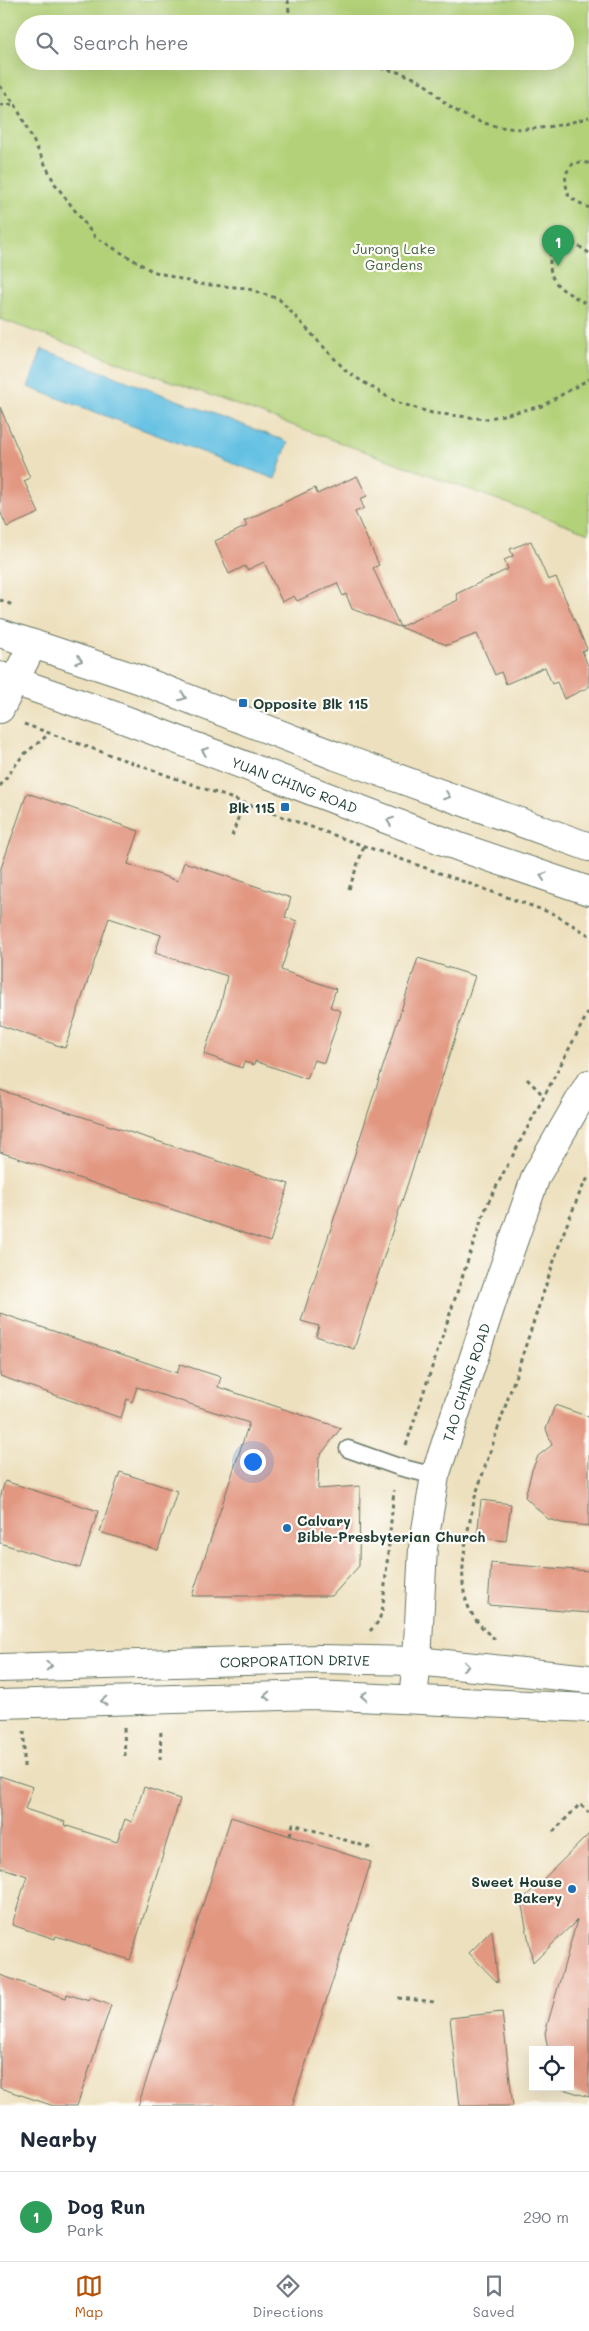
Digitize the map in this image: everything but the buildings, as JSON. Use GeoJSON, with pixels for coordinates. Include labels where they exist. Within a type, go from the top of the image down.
{"type":"FeatureCollection","features":[{"type":"Feature","properties":{"kind":"street"},"geometry":{"type":"LineString","coordinates":[[0,633],[138,679],[336,756],[589,847]]}},
{"type":"Feature","properties":{"kind":"street"},"geometry":{"type":"LineString","coordinates":[[0,709],[7,678],[33,644]]}},
{"type":"Feature","properties":{"kind":"street","name":"YUAN CHING ROAD"},"geometry":{"type":"LineString","coordinates":[[7,678],[115,716],[462,848],[589,891]]}},
{"type":"Feature","properties":{"kind":"street","name":"TAO CHING ROAD"},"geometry":{"type":"LineString","coordinates":[[413,1698],[417,1661],[423,1548],[435,1476],[494,1296],[536,1176],[589,1084]]}},
{"type":"Feature","properties":{"kind":"street","name":"CORPORATION DRIVE"},"geometry":{"type":"LineString","coordinates":[[0,1668],[319,1659],[417,1661],[589,1679]]}},
{"type":"Feature","properties":{"kind":"street"},"geometry":{"type":"LineString","coordinates":[[12,1704],[315,1694],[589,1708]]}},
{"type":"Feature","properties":{"kind":"lane"},"geometry":{"type":"LineString","coordinates":[[348,1450],[399,1467],[435,1476]]}},
{"type":"Feature","properties":{"kind":"path"},"geometry":{"type":"LineString","coordinates":[[288,0],[289,15]]}},
{"type":"Feature","properties":{"kind":"path"},"geometry":{"type":"LineString","coordinates":[[386,70],[417,79],[455,110],[489,125],[525,130],[559,127],[589,117]]}},
{"type":"Feature","properties":{"kind":"path"},"geometry":{"type":"LineString","coordinates":[[0,86],[15,104],[55,184],[95,237],[152,271],[198,284],[246,288],[278,299],[347,372],[396,402],[432,413],[486,419],[542,406],[589,379]]}},
{"type":"Feature","properties":{"kind":"path"},"geometry":{"type":"LineString","coordinates":[[0,105],[15,104]]}},
{"type":"Feature","properties":{"kind":"path"},"geometry":{"type":"LineString","coordinates":[[589,163],[575,162],[566,169],[564,180],[569,197],[589,208]]}},
{"type":"Feature","properties":{"kind":"path"},"geometry":{"type":"LineString","coordinates":[[589,253],[576,244],[559,241],[552,245],[549,261],[552,280],[564,291],[589,305]]}},
{"type":"Feature","properties":{"kind":"path"},"geometry":{"type":"LineString","coordinates":[[0,786],[24,755],[49,734],[554,914],[589,936]]}},
{"type":"Feature","properties":{"kind":"path"},"geometry":{"type":"LineString","coordinates":[[232,836],[256,770]]}},
{"type":"Feature","properties":{"kind":"path"},"geometry":{"type":"LineString","coordinates":[[349,889],[364,846]]}},
{"type":"Feature","properties":{"kind":"path"},"geometry":{"type":"LineString","coordinates":[[527,1079],[544,1096]]}},
{"type":"Feature","properties":{"kind":"path"},"geometry":{"type":"LineString","coordinates":[[500,1644],[486,1632],[467,1604],[463,1580],[468,1530],[475,1497],[563,1234],[581,1190],[589,1176]]}},
{"type":"Feature","properties":{"kind":"path"},"geometry":{"type":"LineString","coordinates":[[12,1704],[24,1768]]}},
{"type":"Feature","properties":{"kind":"path"},"geometry":{"type":"LineString","coordinates":[[160,1760],[161,1720]]}},
{"type":"Feature","properties":{"kind":"path"},"geometry":{"type":"LineString","coordinates":[[124,1721],[125,1757]]}},
{"type":"Feature","properties":{"kind":"path"},"geometry":{"type":"LineString","coordinates":[[553,1832],[580,1804],[589,1813]]}},
{"type":"Feature","properties":{"kind":"path"},"geometry":{"type":"LineString","coordinates":[[290,1836],[293,1824],[374,1849]]}},
{"type":"Feature","properties":{"kind":"path"},"geometry":{"type":"LineString","coordinates":[[398,1998],[435,2002]]}},
{"type":"Feature","properties":{"kind":"green space","name":"Jurong Lake Gardens"},"geometry":{"type":"Polygon","coordinates":[[[0,0],[589,0],[589,533],[0,319],[0,0]]]}},
{"type":"Feature","properties":{"kind":"water"},"geometry":{"type":"Polygon","coordinates":[[[42,349],[288,442],[275,479],[28,387],[42,349]]]}},
{"type":"Feature","properties":{"kind":"place","name":"Dog Run"},"geometry":{"type":"Point","coordinates":[558,266]}},
{"type":"Feature","properties":{"kind":"place","name":"Opposite Blk 115"},"geometry":{"type":"Point","coordinates":[243,703]}},
{"type":"Feature","properties":{"kind":"place","name":"Blk 115"},"geometry":{"type":"Point","coordinates":[285,807]}},
{"type":"Feature","properties":{"kind":"place","name":"Calvary Bible-Presbyterian Church"},"geometry":{"type":"Point","coordinates":[287,1528]}},
{"type":"Feature","properties":{"kind":"place","name":"Sweet House Bakery"},"geometry":{"type":"Point","coordinates":[572,1889]}}]}
